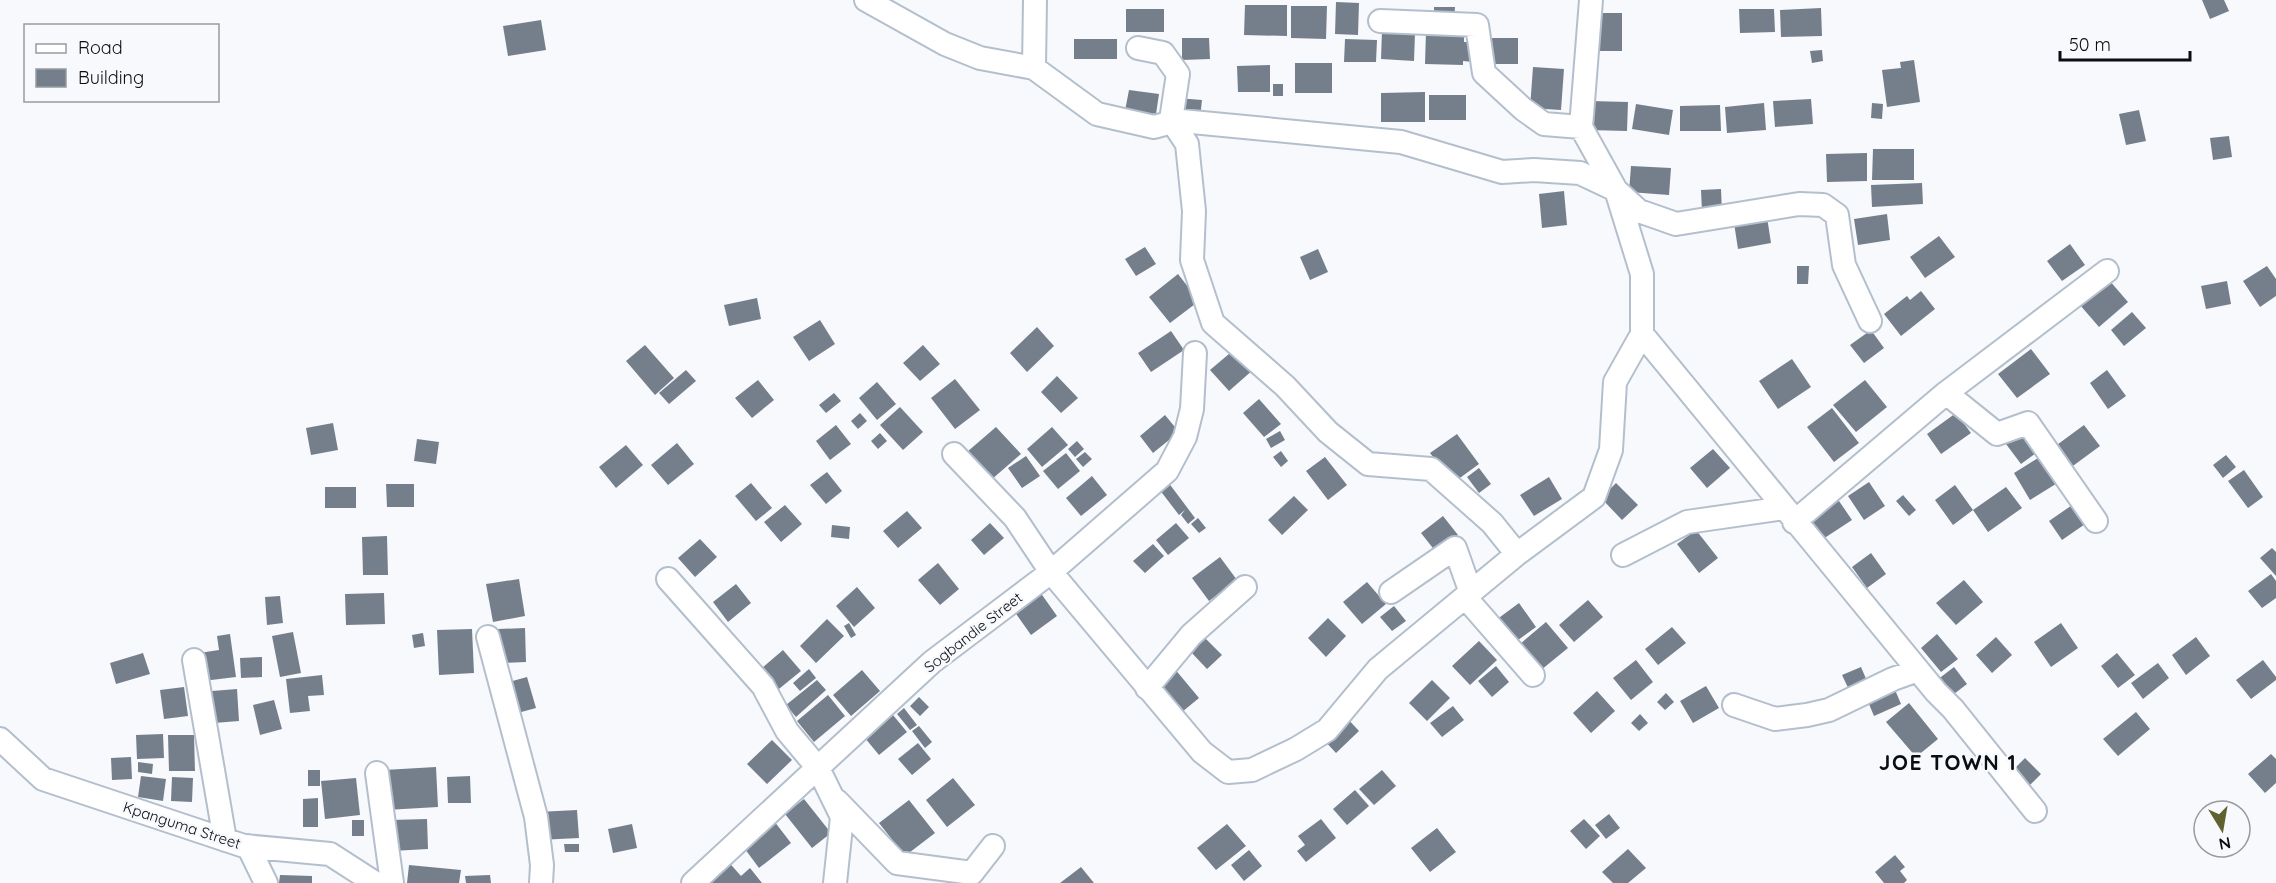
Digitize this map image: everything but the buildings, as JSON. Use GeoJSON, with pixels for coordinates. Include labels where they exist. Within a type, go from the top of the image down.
{"type":"FeatureCollection","features":[{"type":"Feature","properties":{"kind":"street"},"geometry":{"type":"LineString","coordinates":[[866,0],[945,44],[980,58],[1034,68],[1097,114],[1155,127],[1171,120],[1401,142],[1502,172],[1534,170],[1580,173],[1616,190],[1639,211],[1676,224],[1799,204],[1823,205],[1837,215],[1844,265],[1870,321]]}},
{"type":"Feature","properties":{"kind":"street"},"geometry":{"type":"LineString","coordinates":[[1034,68],[1035,0]]}},
{"type":"Feature","properties":{"kind":"street"},"geometry":{"type":"LineString","coordinates":[[954,454],[1015,518],[1052,572],[1202,752],[1228,772],[1252,771],[1296,749],[1327,729],[1378,669],[1517,554],[1594,497],[1611,450],[1616,382],[1642,334],[1642,274],[1616,190],[1581,127],[1591,0]]}},
{"type":"Feature","properties":{"kind":"street"},"geometry":{"type":"LineString","coordinates":[[1380,21],[1477,26],[1484,73],[1523,109],[1544,124],[1581,127]]}},
{"type":"Feature","properties":{"kind":"street"},"geometry":{"type":"LineString","coordinates":[[1138,48],[1163,53],[1178,74],[1171,120],[1187,144],[1194,211],[1192,260],[1213,322],[1285,386],[1328,432],[1368,464],[1431,469],[1492,523],[1517,554]]}},
{"type":"Feature","properties":{"kind":"street"},"geometry":{"type":"LineString","coordinates":[[1623,555],[1687,522],[1789,515],[2107,271]]}},
{"type":"Feature","properties":{"kind":"street"},"geometry":{"type":"LineString","coordinates":[[1642,334],[2035,811]]}},
{"type":"Feature","properties":{"kind":"street","name":"Sogbandie Street"},"geometry":{"type":"LineString","coordinates":[[693,883],[932,662],[1052,572],[1167,471],[1185,437],[1192,409],[1196,353]]}},
{"type":"Feature","properties":{"kind":"street"},"geometry":{"type":"LineString","coordinates":[[1946,393],[1997,434],[2028,423],[2096,521]]}},
{"type":"Feature","properties":{"kind":"street"},"geometry":{"type":"LineString","coordinates":[[1390,592],[1455,548],[1468,595],[1533,675]]}},
{"type":"Feature","properties":{"kind":"street"},"geometry":{"type":"LineString","coordinates":[[668,579],[763,686],[787,731],[818,768],[842,817],[835,883]]}},
{"type":"Feature","properties":{"kind":"street"},"geometry":{"type":"LineString","coordinates":[[1147,688],[1191,635],[1245,587]]}},
{"type":"Feature","properties":{"kind":"street"},"geometry":{"type":"LineString","coordinates":[[488,637],[536,817],[542,865],[541,883]]}},
{"type":"Feature","properties":{"kind":"street"},"geometry":{"type":"LineString","coordinates":[[194,660],[225,840]]}},
{"type":"Feature","properties":{"kind":"street"},"geometry":{"type":"LineString","coordinates":[[1734,705],[1775,719],[1807,715],[1829,710],[1893,679],[1918,670]]}},
{"type":"Feature","properties":{"kind":"street","name":"Kpanguma Street"},"geometry":{"type":"LineString","coordinates":[[2,742],[42,779],[248,846],[330,854],[375,883]]}},
{"type":"Feature","properties":{"kind":"street"},"geometry":{"type":"LineString","coordinates":[[377,773],[392,883]]}},
{"type":"Feature","properties":{"kind":"street"},"geometry":{"type":"LineString","coordinates":[[832,795],[897,863],[926,874],[972,873],[993,846]]}},
{"type":"Feature","properties":{"kind":"street"},"geometry":{"type":"LineString","coordinates":[[248,846],[266,883]]}},
{"type":"Feature","properties":{"kind":"district","name":"JOE TOWN 1"},"geometry":{"type":"Point","coordinates":[1948,762]}}]}
